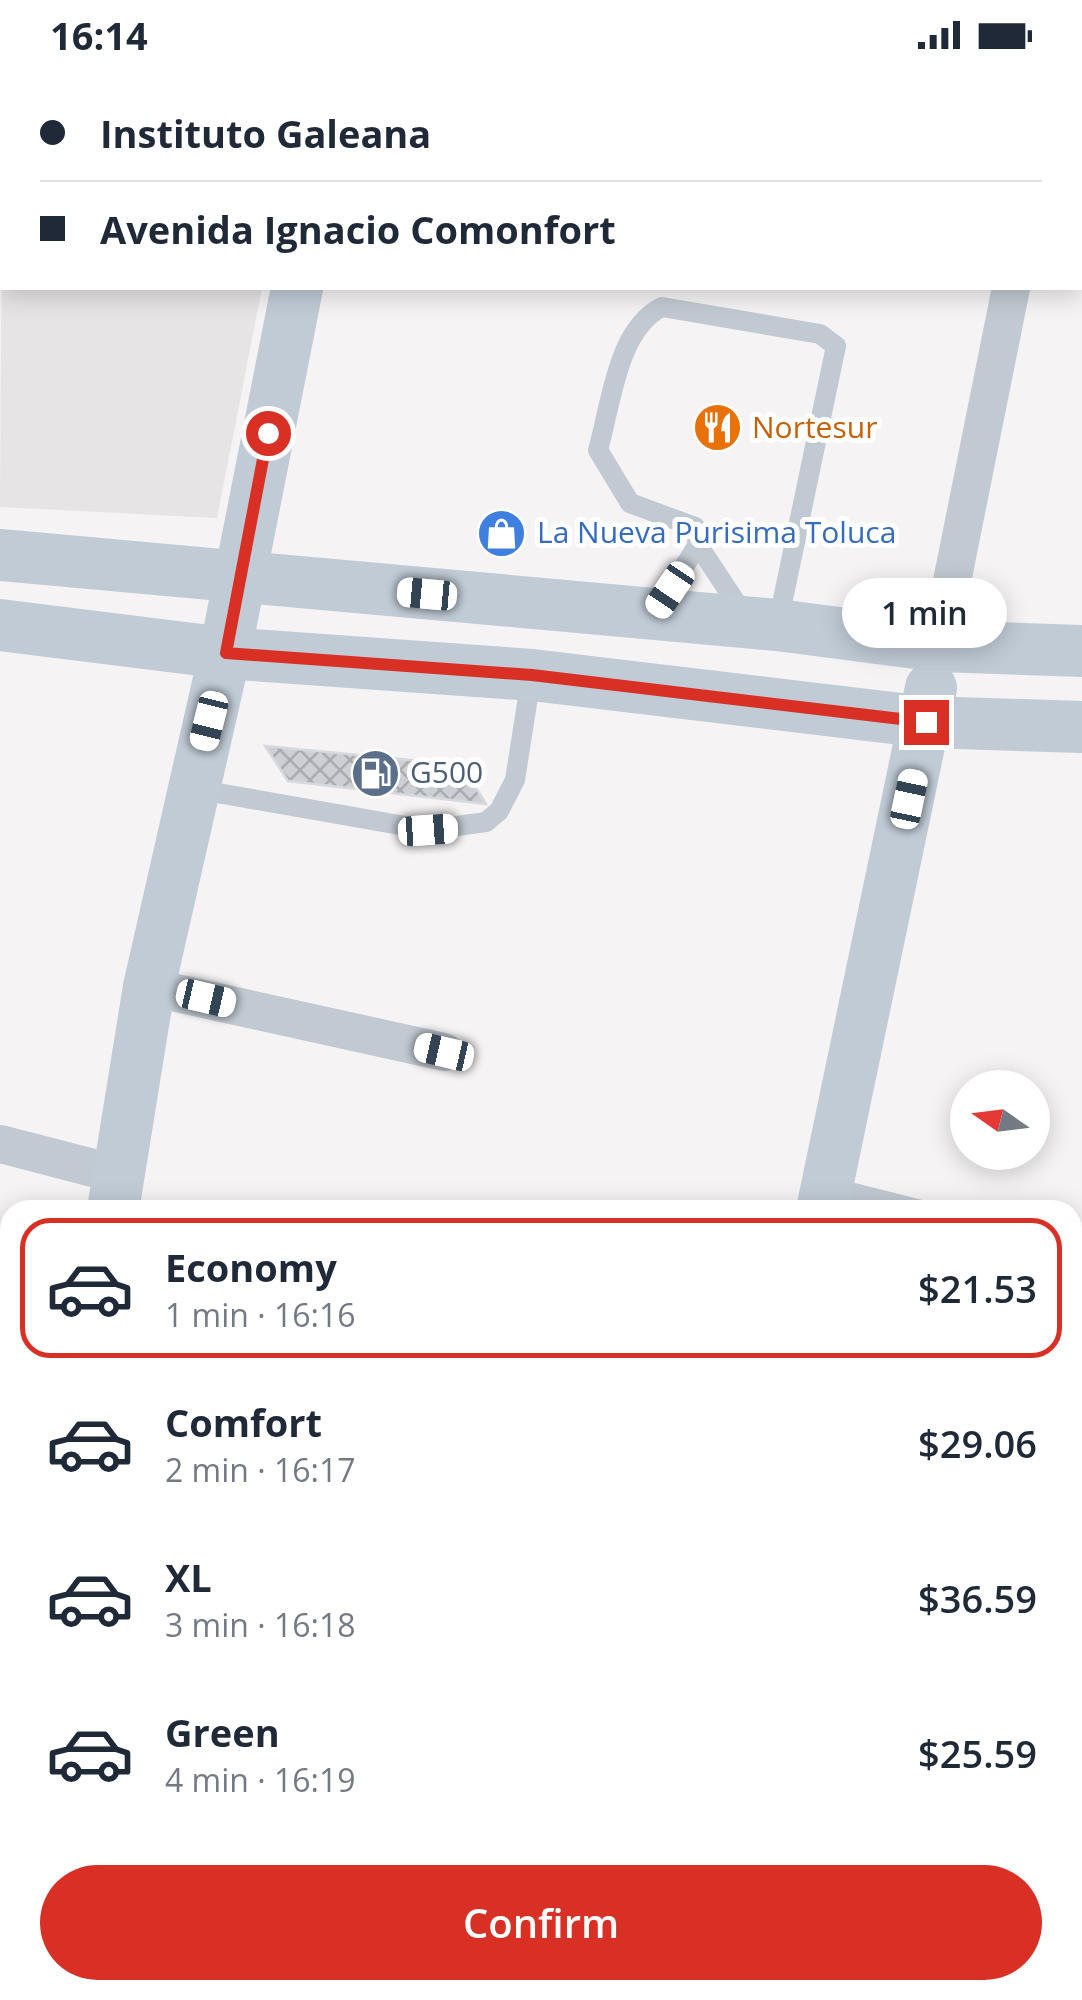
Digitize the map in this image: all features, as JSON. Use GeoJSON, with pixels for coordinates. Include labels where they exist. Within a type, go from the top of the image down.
{"type":"FeatureCollection","features":[{"type":"Feature","properties":{"kind":"main road"},"geometry":{"type":"LineString","coordinates":[[116,1192],[148,987],[226,653],[297,290]]}},
{"type":"Feature","properties":{"kind":"main road"},"geometry":{"type":"LineString","coordinates":[[0,554],[654,613],[939,646],[1082,651]]}},
{"type":"Feature","properties":{"kind":"main road"},"geometry":{"type":"LineString","coordinates":[[0,625],[226,653],[532,675],[926,722],[1082,727]]}},
{"type":"Feature","properties":{"kind":"main road"},"geometry":{"type":"LineString","coordinates":[[824,1198],[939,646]]}},
{"type":"Feature","properties":{"kind":"street"},"geometry":{"type":"LineString","coordinates":[[939,646],[1011,290]]}},
{"type":"Feature","properties":{"kind":"street"},"geometry":{"type":"LineString","coordinates":[[148,987],[444,1052]]}},
{"type":"Feature","properties":{"kind":"street"},"geometry":{"type":"LineString","coordinates":[[0,1144],[116,1192]]}},
{"type":"Feature","properties":{"kind":"lane"},"geometry":{"type":"LineString","coordinates":[[662,307],[820,334],[836,346],[834,370],[763,624],[698,545],[695,527],[630,503],[598,450],[630,339],[644,316],[662,307]]}},
{"type":"Feature","properties":{"kind":"lane"},"geometry":{"type":"LineString","coordinates":[[654,613],[698,545]]}},
{"type":"Feature","properties":{"kind":"lane"},"geometry":{"type":"LineString","coordinates":[[192,788],[428,830],[486,822],[499,811],[515,780],[532,675]]}},
{"type":"Feature","properties":{"kind":"shaded area"},"geometry":{"type":"Polygon","coordinates":[[[1,290],[262,290],[217,518],[0,507],[1,290]]]}},
{"type":"Feature","properties":{"kind":"building","name":"G500"},"geometry":{"type":"Polygon","coordinates":[[[265,746],[462,765],[486,804],[288,781],[265,746]]]}},
{"type":"Feature","properties":{"kind":"place","name":"Nortesur"},"geometry":{"type":"Point","coordinates":[717,428]}},
{"type":"Feature","properties":{"kind":"place","name":"La Nueva Purisima Toluca"},"geometry":{"type":"Point","coordinates":[502,533]}},
{"type":"Feature","properties":{"kind":"place","name":"G500"},"geometry":{"type":"Point","coordinates":[375,773]}},
{"type":"Feature","properties":{"kind":"route"},"geometry":{"type":"LineString","coordinates":[[268,433],[226,653],[532,675],[926,722]]}}]}
